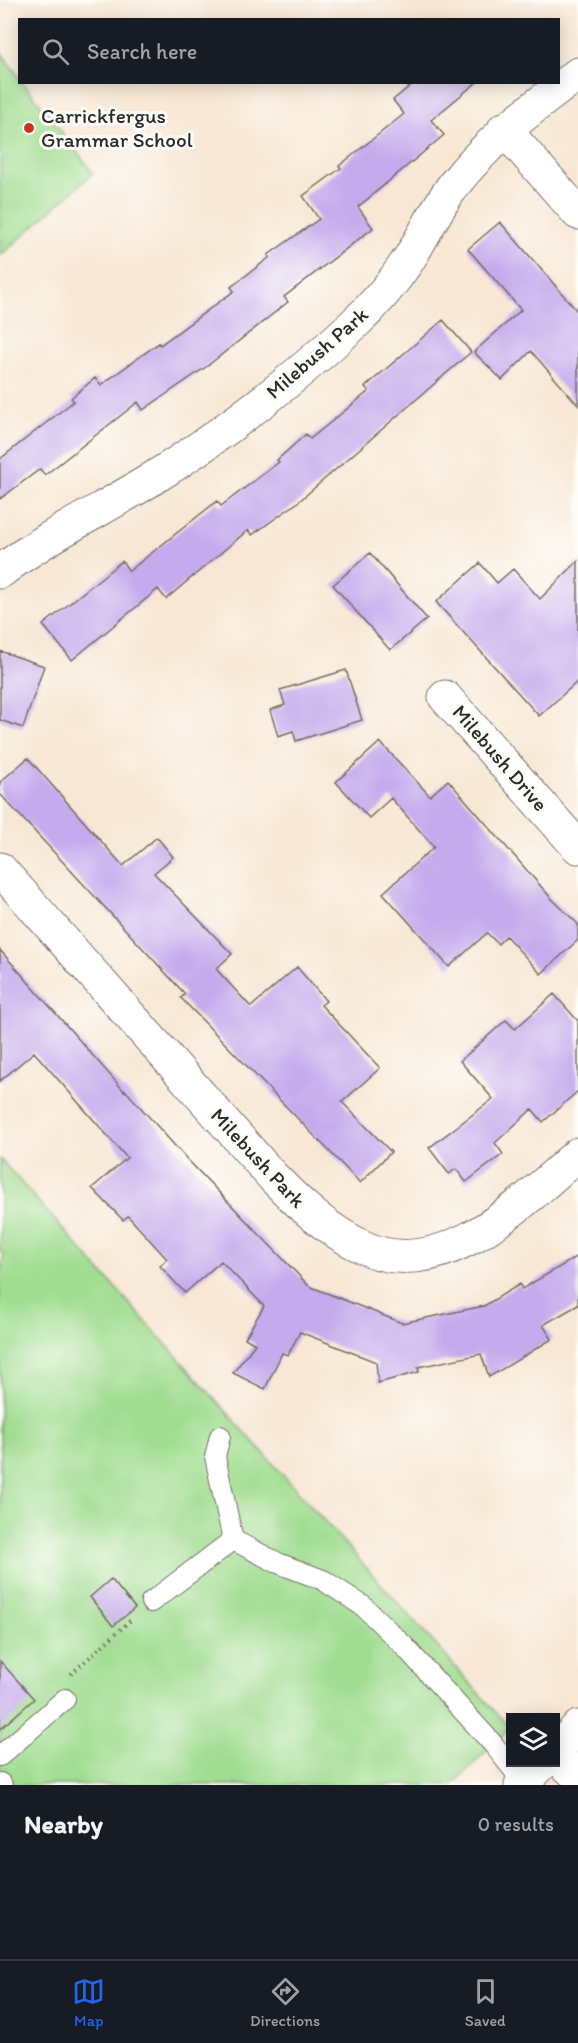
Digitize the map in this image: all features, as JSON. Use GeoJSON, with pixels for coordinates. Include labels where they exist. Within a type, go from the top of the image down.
{"type":"FeatureCollection","features":[{"type":"Feature","properties":{"kind":"street","name":"Milebush Park"},"geometry":{"type":"LineString","coordinates":[[0,572],[27,552],[186,457],[254,406],[353,325],[377,302],[408,260],[437,207],[504,129],[578,74]]}},
{"type":"Feature","properties":{"kind":"street"},"geometry":{"type":"LineString","coordinates":[[504,129],[578,213]]}},
{"type":"Feature","properties":{"kind":"street","name":"Milebush Drive"},"geometry":{"type":"LineString","coordinates":[[445,696],[578,847]]}},
{"type":"Feature","properties":{"kind":"street","name":"Milebush Park"},"geometry":{"type":"LineString","coordinates":[[0,869],[273,1177],[303,1208],[325,1225],[365,1248],[405,1257],[441,1250],[478,1234],[510,1214],[578,1154]]}},
{"type":"Feature","properties":{"kind":"street"},"geometry":{"type":"LineString","coordinates":[[560,1746],[578,1726]]}},
{"type":"Feature","properties":{"kind":"street"},"geometry":{"type":"LineString","coordinates":[[560,1760],[578,1776]]}},
{"type":"Feature","properties":{"kind":"lane"},"geometry":{"type":"LineString","coordinates":[[220,1436],[215,1457],[232,1540]]}},
{"type":"Feature","properties":{"kind":"lane"},"geometry":{"type":"LineString","coordinates":[[151,1602],[232,1540]]}},
{"type":"Feature","properties":{"kind":"lane"},"geometry":{"type":"LineString","coordinates":[[232,1540],[278,1563],[323,1580],[363,1606],[405,1647],[493,1744],[530,1777]]}},
{"type":"Feature","properties":{"kind":"lane"},"geometry":{"type":"LineString","coordinates":[[0,1756],[65,1699]]}},
{"type":"Feature","properties":{"kind":"path"},"geometry":{"type":"LineString","coordinates":[[65,1699],[56,1688],[151,1602]]}},
{"type":"Feature","properties":{"kind":"green space","name":"Carrickfergus Grammar School"},"geometry":{"type":"Polygon","coordinates":[[[0,51],[18,76],[18,84],[25,84],[93,173],[0,256],[0,51]]]}},
{"type":"Feature","properties":{"kind":"green space"},"geometry":{"type":"Polygon","coordinates":[[[0,1159],[506,1724],[506,1732],[452,1785],[0,1785],[0,1276],[4,1255],[0,1251],[0,1159]]]}},
{"type":"Feature","properties":{"kind":"building"},"geometry":{"type":"Polygon","coordinates":[[[413,84],[475,84],[431,120],[444,135],[358,207],[373,228],[284,297],[288,302],[206,367],[143,410],[138,402],[45,475],[40,469],[0,499],[0,459],[74,401],[71,398],[95,378],[101,385],[159,343],[160,345],[234,291],[231,287],[270,257],[268,255],[319,219],[303,196],[341,168],[339,166],[404,114],[393,100],[413,84]]]}},
{"type":"Feature","properties":{"kind":"building"},"geometry":{"type":"Polygon","coordinates":[[[500,222],[578,312],[578,405],[531,351],[502,380],[474,352],[521,310],[468,249],[500,222]]]}},
{"type":"Feature","properties":{"kind":"building"},"geometry":{"type":"Polygon","coordinates":[[[443,320],[471,352],[297,503],[252,535],[248,530],[166,599],[158,589],[72,660],[43,625],[122,561],[129,571],[217,501],[221,506],[279,462],[277,460],[306,434],[310,439],[369,391],[365,387],[443,320]]]}},
{"type":"Feature","properties":{"kind":"building"},"geometry":{"type":"Polygon","coordinates":[[[370,553],[427,619],[390,650],[333,585],[370,553]]]}},
{"type":"Feature","properties":{"kind":"building"},"geometry":{"type":"Polygon","coordinates":[[[578,561],[578,681],[539,716],[436,602],[480,563],[497,583],[513,569],[540,599],[578,561]]]}},
{"type":"Feature","properties":{"kind":"building"},"geometry":{"type":"Polygon","coordinates":[[[0,651],[44,666],[23,728],[0,720],[0,651]]]}},
{"type":"Feature","properties":{"kind":"building"},"geometry":{"type":"Polygon","coordinates":[[[346,670],[362,720],[296,741],[293,731],[278,736],[270,710],[285,705],[280,690],[346,670]]]}},
{"type":"Feature","properties":{"kind":"building"},"geometry":{"type":"Polygon","coordinates":[[[380,742],[430,796],[448,780],[551,898],[578,924],[578,940],[541,974],[506,936],[498,944],[487,933],[449,967],[383,893],[434,847],[391,798],[369,818],[336,782],[380,742]]]}},
{"type":"Feature","properties":{"kind":"building"},"geometry":{"type":"Polygon","coordinates":[[[28,758],[123,866],[157,837],[173,857],[154,873],[232,954],[216,969],[251,1007],[297,967],[326,1001],[321,1005],[380,1068],[342,1102],[391,1152],[360,1183],[181,998],[185,994],[0,794],[0,782],[28,758]]]}},
{"type":"Feature","properties":{"kind":"building"},"geometry":{"type":"Polygon","coordinates":[[[0,950],[124,1091],[309,1286],[402,1323],[484,1306],[520,1284],[522,1289],[578,1256],[578,1305],[543,1325],[552,1339],[489,1377],[481,1354],[418,1367],[419,1372],[378,1383],[376,1362],[300,1332],[288,1355],[282,1353],[265,1389],[233,1373],[255,1344],[245,1338],[264,1306],[221,1261],[185,1293],[160,1266],[167,1259],[128,1216],[123,1220],[92,1188],[127,1158],[34,1052],[0,1081],[0,950]]]}},
{"type":"Feature","properties":{"kind":"building"},"geometry":{"type":"Polygon","coordinates":[[[554,994],[578,1021],[578,1091],[543,1122],[532,1109],[495,1143],[503,1154],[466,1182],[456,1169],[449,1174],[429,1148],[493,1099],[460,1061],[506,1020],[515,1029],[554,994]]]}},
{"type":"Feature","properties":{"kind":"building"},"geometry":{"type":"Polygon","coordinates":[[[111,1579],[135,1608],[113,1626],[90,1597],[111,1579]]]}},
{"type":"Feature","properties":{"kind":"building"},"geometry":{"type":"Polygon","coordinates":[[[0,1661],[34,1699],[0,1729],[0,1661]]]}},
{"type":"Feature","properties":{"kind":"place","name":"Carrickfergus Grammar School"},"geometry":{"type":"Point","coordinates":[29,128]}}]}
